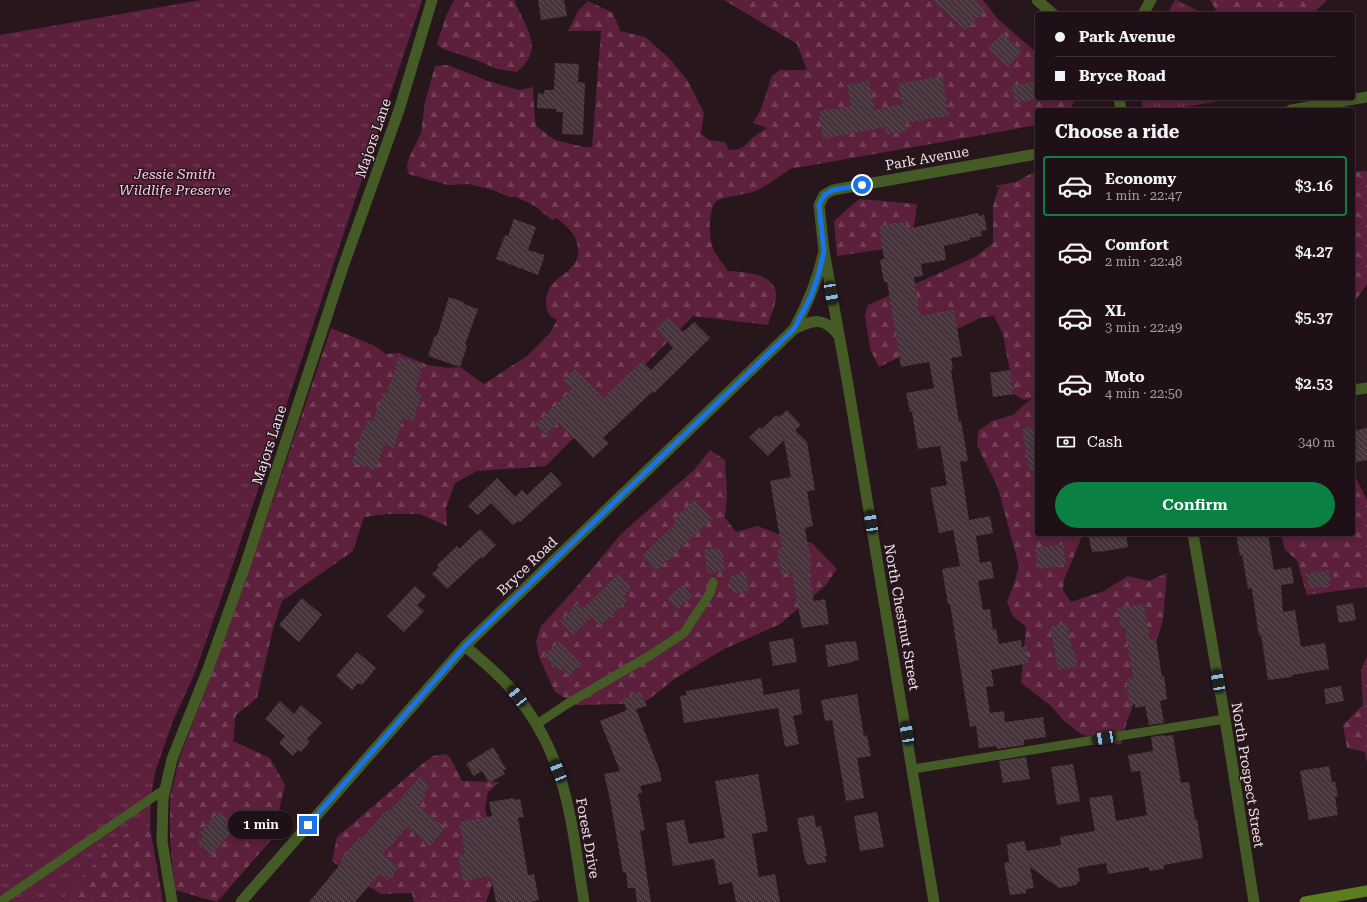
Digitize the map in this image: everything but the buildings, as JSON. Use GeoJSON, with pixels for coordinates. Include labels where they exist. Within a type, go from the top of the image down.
{"type":"FeatureCollection","features":[{"type":"Feature","properties":{"kind":"main road"},"geometry":{"type":"LineString","coordinates":[[1305,902],[1367,891]]}},
{"type":"Feature","properties":{"kind":"street","name":"Majors Lane"},"geometry":{"type":"LineString","coordinates":[[172,902],[162,841],[163,799],[172,759],[208,669],[246,563],[343,267],[399,110],[432,0]]}},
{"type":"Feature","properties":{"kind":"street"},"geometry":{"type":"LineString","coordinates":[[1037,0],[1051,12]]}},
{"type":"Feature","properties":{"kind":"street"},"geometry":{"type":"LineString","coordinates":[[1144,12],[1151,0]]}},
{"type":"Feature","properties":{"kind":"street"},"geometry":{"type":"LineString","coordinates":[[1355,99],[1367,97]]}},
{"type":"Feature","properties":{"kind":"street"},"geometry":{"type":"LineString","coordinates":[[1303,108],[1349,100]]}},
{"type":"Feature","properties":{"kind":"street","name":"Park Avenue"},"geometry":{"type":"LineString","coordinates":[[824,195],[833,190],[1035,154]]}},
{"type":"Feature","properties":{"kind":"street","name":"North Chestnut Street"},"geometry":{"type":"LineString","coordinates":[[824,195],[819,205],[824,251],[840,336],[934,902]]}},
{"type":"Feature","properties":{"kind":"street","name":"Bryce Road"},"geometry":{"type":"LineString","coordinates":[[241,902],[465,646],[794,329],[811,296],[819,273],[824,251]]}},
{"type":"Feature","properties":{"kind":"street"},"geometry":{"type":"LineString","coordinates":[[794,329],[810,322],[824,322],[832,327],[840,336]]}},
{"type":"Feature","properties":{"kind":"street"},"geometry":{"type":"LineString","coordinates":[[1355,390],[1367,388]]}},
{"type":"Feature","properties":{"kind":"street","name":"North Prospect Street"},"geometry":{"type":"LineString","coordinates":[[1193,536],[1225,719],[1254,902]]}},
{"type":"Feature","properties":{"kind":"street","name":"Forest Drive"},"geometry":{"type":"LineString","coordinates":[[465,646],[510,688],[537,724],[547,744],[558,771],[566,797],[584,902]]}},
{"type":"Feature","properties":{"kind":"lane"},"geometry":{"type":"LineString","coordinates":[[537,724],[567,704],[650,656],[684,633],[710,593],[713,582]]}},
{"type":"Feature","properties":{"kind":"lane"},"geometry":{"type":"LineString","coordinates":[[913,769],[1225,719]]}},
{"type":"Feature","properties":{"kind":"lane"},"geometry":{"type":"LineString","coordinates":[[4,899],[165,789]]}},
{"type":"Feature","properties":{"kind":"green space","name":"Jessie Smith Wildlife Preserve"},"geometry":{"type":"Polygon","coordinates":[[[201,0],[422,0],[228,579],[194,675],[173,721],[155,772],[151,798],[150,828],[134,827],[124,835],[95,863],[60,902],[0,902],[0,35],[201,0]]]}},
{"type":"Feature","properties":{"kind":"green space"},"geometry":{"type":"Polygon","coordinates":[[[454,0],[514,0],[527,28],[532,46],[526,63],[517,72],[497,69],[441,48],[437,44],[446,16],[454,0]]]}},
{"type":"Feature","properties":{"kind":"green space"},"geometry":{"type":"Polygon","coordinates":[[[724,0],[983,0],[998,19],[1035,51],[1035,100],[1072,100],[1074,102],[1070,108],[1035,108],[1035,125],[790,169],[756,191],[717,201],[712,209],[710,222],[710,235],[713,248],[728,271],[751,273],[772,283],[776,298],[768,325],[693,316],[546,466],[477,471],[455,483],[446,508],[447,526],[420,514],[388,514],[364,517],[353,551],[282,601],[273,629],[257,698],[236,715],[233,741],[270,758],[285,785],[272,839],[217,902],[175,890],[170,841],[170,798],[179,759],[210,678],[267,518],[331,328],[373,345],[386,354],[399,353],[428,365],[449,368],[460,367],[484,384],[527,356],[550,333],[557,320],[550,316],[548,312],[546,304],[547,294],[556,280],[574,264],[577,257],[577,243],[571,231],[557,218],[552,220],[535,206],[516,197],[509,197],[496,191],[469,184],[448,185],[408,174],[408,160],[421,133],[425,102],[435,66],[448,65],[488,81],[519,90],[533,87],[536,126],[555,140],[584,147],[592,147],[601,31],[568,31],[578,11],[588,1],[613,13],[620,31],[645,37],[669,58],[688,81],[704,113],[701,134],[709,140],[725,142],[729,150],[737,150],[767,128],[753,123],[761,109],[772,76],[780,70],[807,70],[797,44],[724,0]]]}},
{"type":"Feature","properties":{"kind":"green space"},"geometry":{"type":"Polygon","coordinates":[[[1175,0],[1177,0],[1200,12],[1168,12],[1175,0]]]}},
{"type":"Feature","properties":{"kind":"green space"},"geometry":{"type":"Polygon","coordinates":[[[1210,0],[1327,0],[1314,12],[1217,12],[1210,0]]]}},
{"type":"Feature","properties":{"kind":"green space"},"geometry":{"type":"Polygon","coordinates":[[[1141,100],[1224,100],[1179,108],[1143,108],[1141,100]]]}},
{"type":"Feature","properties":{"kind":"green space"},"geometry":{"type":"Polygon","coordinates":[[[1359,171],[1367,171],[1367,284],[1355,301],[1355,173],[1359,171]]]}},
{"type":"Feature","properties":{"kind":"green space"},"geometry":{"type":"Polygon","coordinates":[[[1032,173],[1035,174],[1035,394],[1033,397],[1035,396],[1035,536],[1082,536],[1064,580],[1063,590],[1071,602],[1104,591],[1128,576],[1149,581],[1167,573],[1163,620],[1145,676],[1127,721],[1121,745],[1081,734],[1063,720],[1051,706],[1021,683],[1026,627],[1013,616],[1007,602],[1019,566],[998,488],[977,445],[978,431],[992,421],[1013,415],[1032,398],[1024,400],[1014,394],[1003,334],[994,316],[980,318],[879,367],[870,349],[865,315],[868,305],[975,257],[993,243],[993,206],[999,187],[995,186],[1016,182],[1032,173]]]}},
{"type":"Feature","properties":{"kind":"green space"},"geometry":{"type":"Polygon","coordinates":[[[859,199],[917,204],[914,226],[918,244],[837,256],[834,221],[859,199]]]}},
{"type":"Feature","properties":{"kind":"green space"},"geometry":{"type":"Polygon","coordinates":[[[710,450],[725,460],[727,494],[725,518],[736,532],[758,526],[783,536],[812,543],[837,569],[826,585],[780,624],[724,649],[676,678],[648,700],[620,704],[578,705],[555,692],[539,657],[536,641],[541,626],[575,589],[621,534],[694,470],[710,450]]]}},
{"type":"Feature","properties":{"kind":"green space"},"geometry":{"type":"Polygon","coordinates":[[[1355,478],[1367,500],[1367,587],[1307,595],[1297,560],[1285,550],[1282,536],[1355,536],[1355,478]]]}},
{"type":"Feature","properties":{"kind":"green space"},"geometry":{"type":"Polygon","coordinates":[[[1367,656],[1367,763],[1365,752],[1347,748],[1343,725],[1363,705],[1361,670],[1367,656]]]}},
{"type":"Feature","properties":{"kind":"green space"},"geometry":{"type":"Polygon","coordinates":[[[445,754],[450,757],[462,781],[500,782],[488,792],[485,808],[497,870],[486,902],[414,902],[412,893],[381,894],[361,882],[332,861],[337,837],[421,765],[433,756],[445,754]]]}},
{"type":"Feature","properties":{"kind":"green space"},"geometry":{"type":"Polygon","coordinates":[[[134,827],[150,828],[163,902],[60,902],[104,853],[134,827]]]}},
{"type":"Feature","properties":{"kind":"route"},"geometry":{"type":"LineString","coordinates":[[308,825],[465,646],[794,329],[811,296],[819,273],[824,251],[819,205],[824,195],[833,190],[862,185]]}}]}
